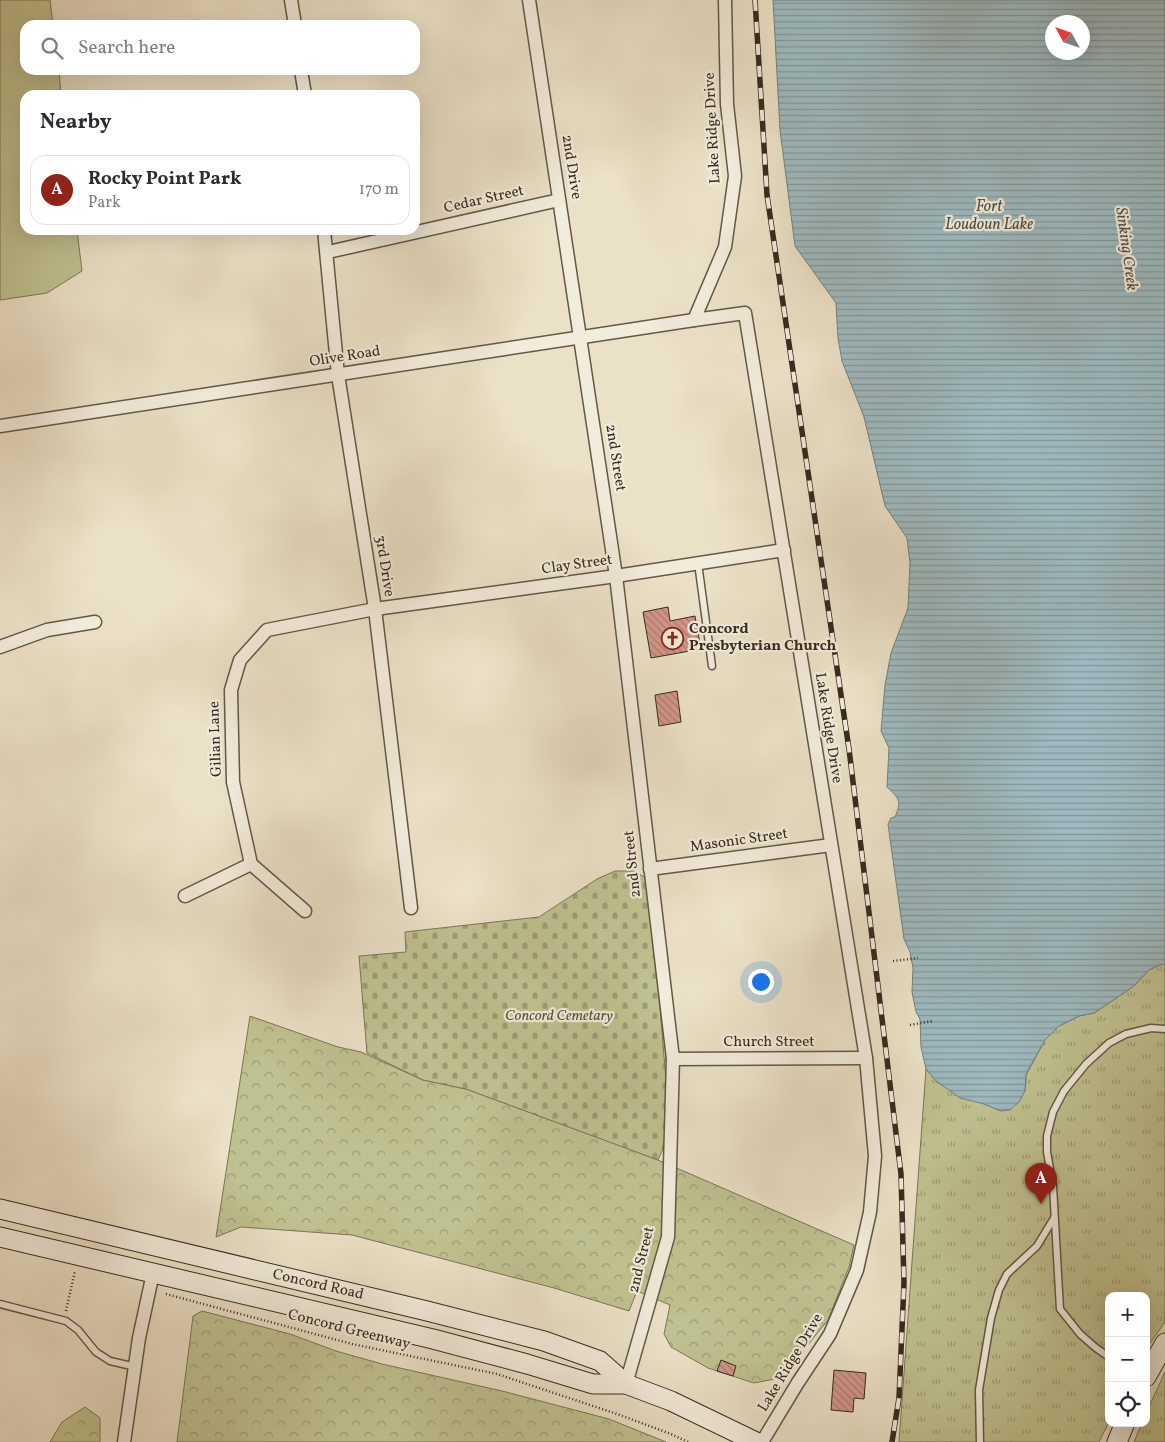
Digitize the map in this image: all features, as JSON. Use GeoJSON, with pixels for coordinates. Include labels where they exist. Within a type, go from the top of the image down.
{"type":"FeatureCollection","features":[{"type":"Feature","properties":{"kind":"main road","name":"Concord Road"},"geometry":{"type":"LineString","coordinates":[[0,1209],[161,1249],[419,1309],[544,1341],[600,1361],[626,1384],[680,1405],[756,1442]]}},
{"type":"Feature","properties":{"kind":"main road","name":"Concord Road"},"geometry":{"type":"LineString","coordinates":[[0,1237],[151,1281],[433,1339],[593,1384],[626,1384]]}},
{"type":"Feature","properties":{"kind":"main road"},"geometry":{"type":"LineString","coordinates":[[151,1281],[161,1249]]}},
{"type":"Feature","properties":{"kind":"main road"},"geometry":{"type":"LineString","coordinates":[[1150,1370],[1165,1343]]}},
{"type":"Feature","properties":{"kind":"main road"},"geometry":{"type":"LineString","coordinates":[[1117,1442],[1123,1427]]}},
{"type":"Feature","properties":{"kind":"street"},"geometry":{"type":"LineString","coordinates":[[291,0],[294,20]]}},
{"type":"Feature","properties":{"kind":"street","name":"2nd Drive"},"geometry":{"type":"LineString","coordinates":[[529,0],[580,338]]}},
{"type":"Feature","properties":{"kind":"street","name":"Lake Ridge Drive"},"geometry":{"type":"LineString","coordinates":[[694,320],[725,247],[735,176],[727,104],[725,0]]}},
{"type":"Feature","properties":{"kind":"street"},"geometry":{"type":"LineString","coordinates":[[302,75],[304,90]]}},
{"type":"Feature","properties":{"kind":"street","name":"Cedar Street"},"geometry":{"type":"LineString","coordinates":[[420,231],[559,200]]}},
{"type":"Feature","properties":{"kind":"street","name":"3rd Drive"},"geometry":{"type":"LineString","coordinates":[[325,235],[338,375],[375,609],[411,908]]}},
{"type":"Feature","properties":{"kind":"street","name":"Cedar Street"},"geometry":{"type":"LineString","coordinates":[[328,252],[404,235]]}},
{"type":"Feature","properties":{"kind":"street","name":"Lake Ridge Drive"},"geometry":{"type":"LineString","coordinates":[[694,320],[745,313],[866,1058],[875,1156],[870,1212],[857,1270],[830,1334],[762,1442]]}},
{"type":"Feature","properties":{"kind":"street","name":"Olive Road"},"geometry":{"type":"LineString","coordinates":[[0,426],[694,320]]}},
{"type":"Feature","properties":{"kind":"street","name":"2nd Street"},"geometry":{"type":"LineString","coordinates":[[580,338],[616,576],[673,1059],[668,1237],[626,1384]]}},
{"type":"Feature","properties":{"kind":"street","name":"Clay Street"},"geometry":{"type":"LineString","coordinates":[[375,609],[616,576],[784,550]]}},
{"type":"Feature","properties":{"kind":"street","name":"Gilian Lane"},"geometry":{"type":"LineString","coordinates":[[250,864],[233,782],[231,690],[240,660],[267,630],[375,609]]}},
{"type":"Feature","properties":{"kind":"street"},"geometry":{"type":"LineString","coordinates":[[0,647],[47,630],[95,622]]}},
{"type":"Feature","properties":{"kind":"street","name":"Masonic Street"},"geometry":{"type":"LineString","coordinates":[[650,869],[831,846]]}},
{"type":"Feature","properties":{"kind":"street"},"geometry":{"type":"LineString","coordinates":[[185,896],[250,864],[306,911]]}},
{"type":"Feature","properties":{"kind":"street","name":"Church Street"},"geometry":{"type":"LineString","coordinates":[[673,1059],[866,1058]]}},
{"type":"Feature","properties":{"kind":"street"},"geometry":{"type":"LineString","coordinates":[[124,1442],[142,1321],[151,1281]]}},
{"type":"Feature","properties":{"kind":"lane"},"geometry":{"type":"LineString","coordinates":[[698,563],[712,666]]}},
{"type":"Feature","properties":{"kind":"lane"},"geometry":{"type":"LineString","coordinates":[[1105,1354],[1080,1334],[1060,1309],[1053,1186],[1047,1152],[1047,1136],[1054,1112],[1064,1091],[1086,1064],[1109,1043],[1126,1034],[1151,1028],[1165,1029]]}},
{"type":"Feature","properties":{"kind":"lane"},"geometry":{"type":"LineString","coordinates":[[980,1442],[979,1390],[991,1318],[999,1290],[1007,1274],[1038,1246],[1054,1217]]}},
{"type":"Feature","properties":{"kind":"lane"},"geometry":{"type":"LineString","coordinates":[[0,1304],[63,1320],[78,1330],[96,1352],[110,1362],[136,1367]]}},
{"type":"Feature","properties":{"kind":"path"},"geometry":{"type":"LineString","coordinates":[[893,961],[918,958]]}},
{"type":"Feature","properties":{"kind":"path"},"geometry":{"type":"LineString","coordinates":[[910,1024],[933,1021]]}},
{"type":"Feature","properties":{"kind":"path"},"geometry":{"type":"LineString","coordinates":[[63,1320],[74,1271],[84,1274]]}},
{"type":"Feature","properties":{"kind":"path","name":"Concord Greenway"},"geometry":{"type":"LineString","coordinates":[[151,1281],[352,1344],[497,1374],[617,1414],[688,1442]]}},
{"type":"Feature","properties":{"kind":"green space"},"geometry":{"type":"Polygon","coordinates":[[[0,0],[50,0],[52,20],[20,20],[20,75],[59,75],[61,90],[20,90],[20,235],[78,235],[82,271],[47,293],[0,300],[0,0]]]}},
{"type":"Feature","properties":{"kind":"green space","name":"Concord Cemetary"},"geometry":{"type":"Polygon","coordinates":[[[615,871],[634,871],[646,878],[653,925],[669,1116],[662,1151],[658,1160],[466,1089],[423,1080],[367,1053],[359,956],[406,952],[405,932],[539,917],[597,879],[615,871]]]}},
{"type":"Feature","properties":{"kind":"green space"},"geometry":{"type":"Polygon","coordinates":[[[1162,964],[1165,965],[1165,1322],[1150,1343],[1150,1292],[1105,1292],[1106,1427],[1099,1442],[899,1442],[926,1069],[936,1081],[947,1088],[1001,1111],[1025,1091],[1026,1075],[1045,1040],[1059,1026],[1079,1016],[1094,1013],[1134,986],[1149,970],[1162,964]]]}},
{"type":"Feature","properties":{"kind":"green space"},"geometry":{"type":"Polygon","coordinates":[[[250,1016],[338,1047],[361,1052],[423,1080],[466,1089],[616,1144],[658,1160],[854,1245],[849,1267],[828,1320],[780,1378],[754,1383],[708,1368],[671,1347],[664,1334],[670,1305],[637,1291],[629,1311],[554,1288],[352,1235],[241,1227],[216,1237],[250,1016]]]}},
{"type":"Feature","properties":{"kind":"green space"},"geometry":{"type":"Polygon","coordinates":[[[202,1311],[290,1334],[336,1351],[382,1364],[502,1391],[609,1419],[666,1442],[177,1442],[193,1316],[202,1311]]]}},
{"type":"Feature","properties":{"kind":"green space"},"geometry":{"type":"Polygon","coordinates":[[[1165,1372],[1165,1442],[1134,1442],[1140,1427],[1150,1427],[1150,1404],[1165,1372]]]}},
{"type":"Feature","properties":{"kind":"green space"},"geometry":{"type":"Polygon","coordinates":[[[85,1407],[100,1418],[100,1442],[50,1442],[62,1422],[85,1407]]]}},
{"type":"Feature","properties":{"kind":"water","name":"Fort Loudoun Lake"},"geometry":{"type":"Polygon","coordinates":[[[773,0],[1165,0],[1165,965],[1162,964],[1149,970],[1134,986],[1094,1013],[1079,1016],[1059,1026],[1045,1040],[1026,1074],[1025,1091],[1019,1102],[1010,1110],[1001,1111],[984,1104],[960,1098],[936,1081],[926,1069],[921,1047],[920,1019],[916,1012],[912,992],[913,968],[910,952],[904,939],[888,824],[891,818],[895,817],[899,803],[897,797],[887,787],[889,748],[881,731],[885,685],[891,653],[908,608],[910,563],[907,538],[885,506],[864,417],[842,361],[838,338],[836,303],[795,246],[780,130],[773,0]]]}},
{"type":"Feature","properties":{"kind":"building","name":"Concord Presbyterian Church"},"geometry":{"type":"Polygon","coordinates":[[[668,607],[670,621],[695,616],[701,649],[651,658],[643,612],[668,607]]]}},
{"type":"Feature","properties":{"kind":"building"},"geometry":{"type":"Polygon","coordinates":[[[677,691],[681,722],[659,726],[655,695],[677,691]]]}},
{"type":"Feature","properties":{"kind":"building"},"geometry":{"type":"Polygon","coordinates":[[[721,1360],[736,1366],[733,1376],[717,1371],[721,1360]]]}},
{"type":"Feature","properties":{"kind":"building"},"geometry":{"type":"Polygon","coordinates":[[[834,1370],[866,1373],[864,1399],[854,1398],[853,1412],[831,1410],[834,1370]]]}},
{"type":"Feature","properties":{"kind":"railway"},"geometry":{"type":"LineString","coordinates":[[755,0],[767,195],[849,749],[901,1174],[904,1283],[899,1398],[892,1442]]}},
{"type":"Feature","properties":{"kind":"place","name":"Concord Presbyterian Church"},"geometry":{"type":"Point","coordinates":[673,638]}},
{"type":"Feature","properties":{"kind":"place","name":"Rocky Point Park"},"geometry":{"type":"Point","coordinates":[1041,1204]}},
{"type":"Feature","properties":{"kind":"water label","name":"Sinking Creek"},"geometry":{"type":"Point","coordinates":[1126,249]}}]}
